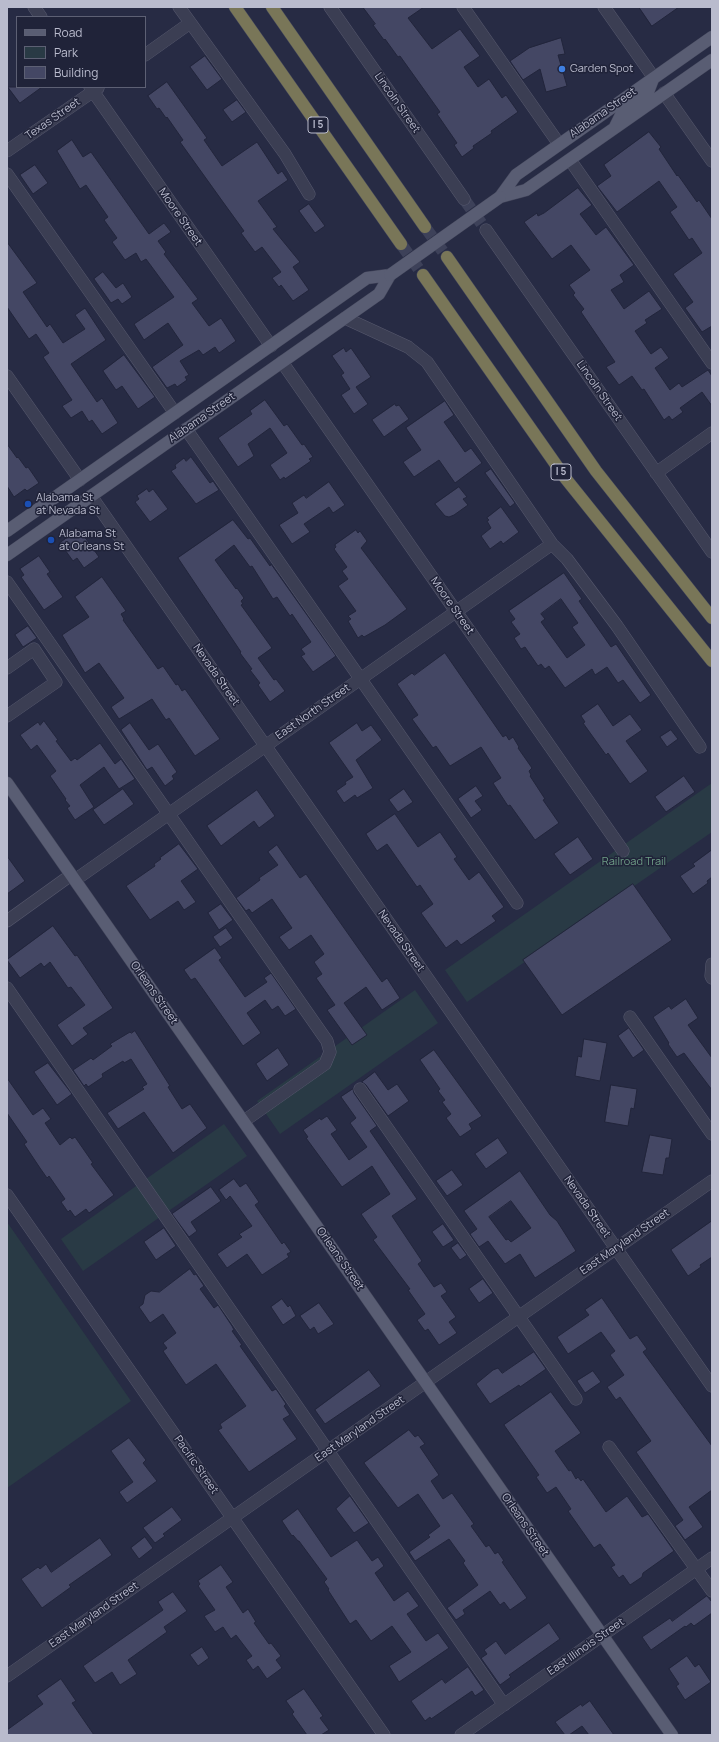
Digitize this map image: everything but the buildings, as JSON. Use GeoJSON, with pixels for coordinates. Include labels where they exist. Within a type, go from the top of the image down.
{"type":"FeatureCollection","features":[{"type":"Feature","properties":{"kind":"highway","name":"I 5"},"geometry":{"type":"LineString","coordinates":[[235,7],[401,244]]}},
{"type":"Feature","properties":{"kind":"highway"},"geometry":{"type":"LineString","coordinates":[[272,7],[425,227]]}},
{"type":"Feature","properties":{"kind":"highway","name":"I 5"},"geometry":{"type":"LineString","coordinates":[[447,257],[596,471],[712,618]]}},
{"type":"Feature","properties":{"kind":"highway","name":"I 5"},"geometry":{"type":"LineString","coordinates":[[423,275],[566,479],[675,617],[712,661]]}},
{"type":"Feature","properties":{"kind":"main road","name":"Alabama Street"},"geometry":{"type":"LineString","coordinates":[[7,555],[379,294],[390,275],[500,197],[516,175],[712,37]]}},
{"type":"Feature","properties":{"kind":"main road","name":"Alabama Street"},"geometry":{"type":"LineString","coordinates":[[500,197],[526,190],[712,60]]}},
{"type":"Feature","properties":{"kind":"main road"},"geometry":{"type":"LineString","coordinates":[[614,128],[623,111],[648,92],[654,78]]}},
{"type":"Feature","properties":{"kind":"main road","name":"Alabama Street"},"geometry":{"type":"LineString","coordinates":[[7,531],[367,278],[390,275]]}},
{"type":"Feature","properties":{"kind":"main road","name":"Orleans Street"},"geometry":{"type":"LineString","coordinates":[[7,783],[672,1735]]}},
{"type":"Feature","properties":{"kind":"street"},"geometry":{"type":"LineString","coordinates":[[34,7],[40,16]]}},
{"type":"Feature","properties":{"kind":"street"},"geometry":{"type":"LineString","coordinates":[[179,7],[285,154],[309,194]]}},
{"type":"Feature","properties":{"kind":"street","name":"Lincoln Street"},"geometry":{"type":"LineString","coordinates":[[330,7],[464,199]]}},
{"type":"Feature","properties":{"kind":"street"},"geometry":{"type":"LineString","coordinates":[[463,7],[559,144]]}},
{"type":"Feature","properties":{"kind":"street"},"geometry":{"type":"LineString","coordinates":[[604,7],[654,78]]}},
{"type":"Feature","properties":{"kind":"street"},"geometry":{"type":"LineString","coordinates":[[146,54],[190,23]]}},
{"type":"Feature","properties":{"kind":"street","name":"Texas Street"},"geometry":{"type":"LineString","coordinates":[[7,151],[94,88]]}},
{"type":"Feature","properties":{"kind":"street","name":"Moore Street"},"geometry":{"type":"LineString","coordinates":[[94,88],[271,346]]}},
{"type":"Feature","properties":{"kind":"street"},"geometry":{"type":"LineString","coordinates":[[664,93],[712,161]]}},
{"type":"Feature","properties":{"kind":"street"},"geometry":{"type":"LineString","coordinates":[[570,160],[712,363]]}},
{"type":"Feature","properties":{"kind":"street"},"geometry":{"type":"LineString","coordinates":[[7,174],[175,413]]}},
{"type":"Feature","properties":{"kind":"street","name":"Lincoln Street"},"geometry":{"type":"LineString","coordinates":[[486,230],[712,552]]}},
{"type":"Feature","properties":{"kind":"street"},"geometry":{"type":"LineString","coordinates":[[345,318],[408,347],[427,362],[552,544],[567,559],[617,626],[700,747]]}},
{"type":"Feature","properties":{"kind":"street","name":"Moore Street"},"geometry":{"type":"LineString","coordinates":[[282,362],[623,851]]}},
{"type":"Feature","properties":{"kind":"street"},"geometry":{"type":"LineString","coordinates":[[7,376],[80,480]]}},
{"type":"Feature","properties":{"kind":"street"},"geometry":{"type":"LineString","coordinates":[[186,429],[517,903]]}},
{"type":"Feature","properties":{"kind":"street"},"geometry":{"type":"LineString","coordinates":[[656,473],[712,433]]}},
{"type":"Feature","properties":{"kind":"street","name":"Nevada Street"},"geometry":{"type":"LineString","coordinates":[[91,496],[712,1386]]}},
{"type":"Feature","properties":{"kind":"street","name":"East North Street"},"geometry":{"type":"LineString","coordinates":[[7,921],[169,814],[552,544]]}},
{"type":"Feature","properties":{"kind":"street"},"geometry":{"type":"LineString","coordinates":[[7,582],[323,1034],[329,1047],[329,1056],[325,1064],[244,1122]]}},
{"type":"Feature","properties":{"kind":"street"},"geometry":{"type":"LineString","coordinates":[[7,668],[34,649],[56,682],[7,716]]}},
{"type":"Feature","properties":{"kind":"street"},"geometry":{"type":"LineString","coordinates":[[44,664],[58,654]]}},
{"type":"Feature","properties":{"kind":"street"},"geometry":{"type":"LineString","coordinates":[[711,977],[712,964]]}},
{"type":"Feature","properties":{"kind":"street"},"geometry":{"type":"LineString","coordinates":[[7,988],[504,1705]]}},
{"type":"Feature","properties":{"kind":"street"},"geometry":{"type":"LineString","coordinates":[[630,1017],[712,1134]]}},
{"type":"Feature","properties":{"kind":"street"},"geometry":{"type":"LineString","coordinates":[[360,1089],[576,1399]]}},
{"type":"Feature","properties":{"kind":"street","name":"East Maryland Street"},"geometry":{"type":"LineString","coordinates":[[7,1676],[712,1181]]}},
{"type":"Feature","properties":{"kind":"street","name":"Pacific Street"},"geometry":{"type":"LineString","coordinates":[[7,1195],[384,1735]]}},
{"type":"Feature","properties":{"kind":"street"},"geometry":{"type":"LineString","coordinates":[[609,1447],[712,1590]]}},
{"type":"Feature","properties":{"kind":"street","name":"East Illinois Street"},"geometry":{"type":"LineString","coordinates":[[461,1735],[712,1558]]}},
{"type":"Feature","properties":{"kind":"green space","name":"Railroad Trail"},"geometry":{"type":"Polygon","coordinates":[[[712,783],[712,832],[467,1002],[445,970],[712,783]]]}},
{"type":"Feature","properties":{"kind":"green space"},"geometry":{"type":"Polygon","coordinates":[[[415,990],[438,1023],[280,1134],[257,1101],[415,990]]]}},
{"type":"Feature","properties":{"kind":"green space"},"geometry":{"type":"Polygon","coordinates":[[[224,1124],[247,1156],[83,1271],[61,1239],[224,1124]]]}},
{"type":"Feature","properties":{"kind":"green space"},"geometry":{"type":"Polygon","coordinates":[[[7,1222],[131,1401],[7,1488],[7,1222]]]}},
{"type":"Feature","properties":{"kind":"tunnel"},"geometry":{"type":"LineString","coordinates":[[464,199],[486,230]]}},
{"type":"Feature","properties":{"kind":"tunnel"},"geometry":{"type":"LineString","coordinates":[[425,227],[447,257]]}},
{"type":"Feature","properties":{"kind":"tunnel"},"geometry":{"type":"LineString","coordinates":[[401,244],[423,275]]}},
{"type":"Feature","properties":{"kind":"place","name":"Garden Spot"},"geometry":{"type":"Point","coordinates":[562,69]}},
{"type":"Feature","properties":{"kind":"place","name":"Alabama St at Nevada St"},"geometry":{"type":"Point","coordinates":[28,504]}},
{"type":"Feature","properties":{"kind":"place","name":"Alabama St at Orleans St"},"geometry":{"type":"Point","coordinates":[51,540]}}]}
